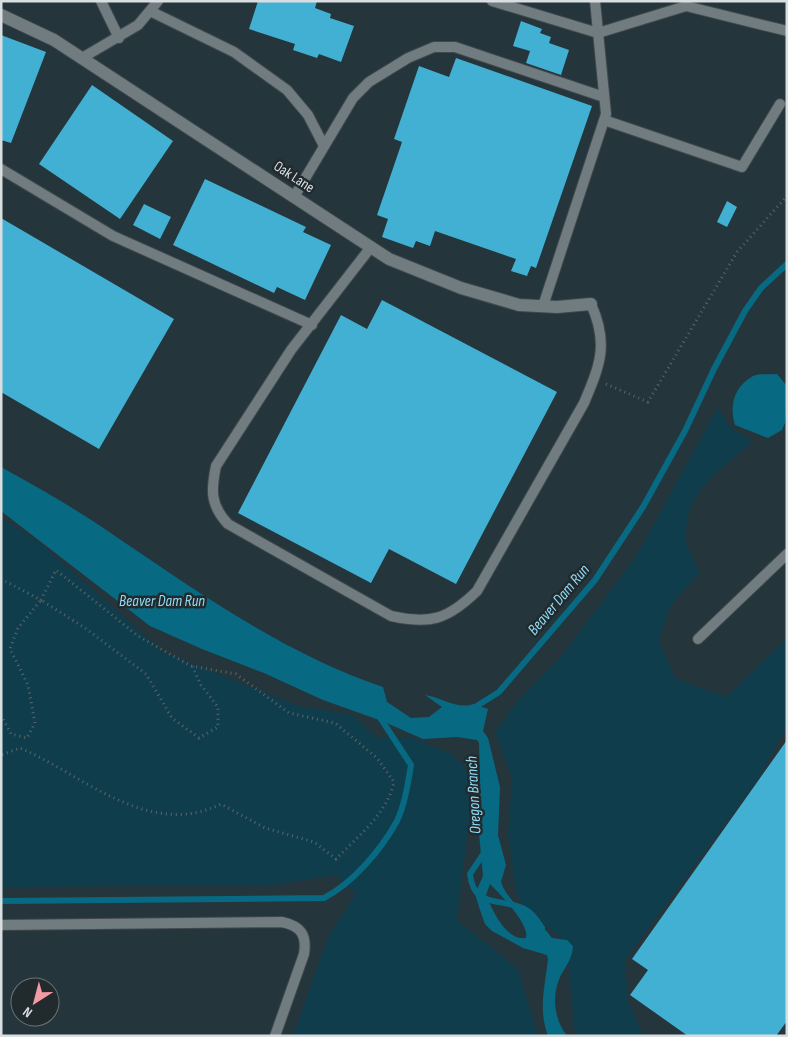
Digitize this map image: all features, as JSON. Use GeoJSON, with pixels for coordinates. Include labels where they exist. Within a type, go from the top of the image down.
{"type":"FeatureCollection","features":[{"type":"Feature","properties":{"kind":"street","name":"Oak Lane"},"geometry":{"type":"LineString","coordinates":[[1,15],[54,40],[389,259],[461,288],[519,305],[591,304]]}},
{"type":"Feature","properties":{"kind":"lane"},"geometry":{"type":"LineString","coordinates":[[101,1],[119,38]]}},
{"type":"Feature","properties":{"kind":"lane"},"geometry":{"type":"LineString","coordinates":[[82,58],[119,38],[138,25],[158,1]]}},
{"type":"Feature","properties":{"kind":"lane"},"geometry":{"type":"LineString","coordinates":[[492,1],[598,33],[686,6],[787,31]]}},
{"type":"Feature","properties":{"kind":"lane"},"geometry":{"type":"LineString","coordinates":[[543,306],[606,114],[595,1]]}},
{"type":"Feature","properties":{"kind":"lane"},"geometry":{"type":"LineString","coordinates":[[150,11],[234,52],[287,90],[308,116],[324,146]]}},
{"type":"Feature","properties":{"kind":"lane"},"geometry":{"type":"LineString","coordinates":[[294,197],[353,98],[369,82],[408,58],[434,47],[455,47],[604,97]]}},
{"type":"Feature","properties":{"kind":"lane"},"geometry":{"type":"LineString","coordinates":[[604,120],[742,167],[780,104]]}},
{"type":"Feature","properties":{"kind":"lane"},"geometry":{"type":"LineString","coordinates":[[1,169],[113,236],[312,325]]}},
{"type":"Feature","properties":{"kind":"lane"},"geometry":{"type":"LineString","coordinates":[[371,247],[291,350],[216,466],[212,487],[217,513],[228,524],[391,616],[416,622],[437,619],[463,604],[477,591],[584,404],[594,379],[600,357],[601,340],[600,324],[591,304]]}},
{"type":"Feature","properties":{"kind":"lane"},"geometry":{"type":"LineString","coordinates":[[698,639],[737,604],[787,554]]}},
{"type":"Feature","properties":{"kind":"lane"},"geometry":{"type":"LineString","coordinates":[[1,925],[272,922],[293,924],[302,932],[306,942],[304,954],[275,1036]]}},
{"type":"Feature","properties":{"kind":"path"},"geometry":{"type":"LineString","coordinates":[[594,379],[648,402],[737,252],[787,196]]}},
{"type":"Feature","properties":{"kind":"path"},"geometry":{"type":"LineString","coordinates":[[1,716],[11,734],[27,738],[35,723],[28,685],[10,649],[18,628],[41,600],[56,570],[138,636],[191,666],[236,674],[289,712],[336,723],[377,758],[394,782],[391,796],[376,819],[336,859],[314,842],[265,828],[221,804],[210,810],[180,816],[144,810],[88,787],[20,748],[1,755]]}},
{"type":"Feature","properties":{"kind":"path"},"geometry":{"type":"LineString","coordinates":[[1,578],[41,600],[85,628],[146,674],[172,718],[199,738],[218,726],[218,707],[201,685],[191,666]]}},
{"type":"Feature","properties":{"kind":"shaded area"},"geometry":{"type":"Polygon","coordinates":[[[1,1],[787,1],[787,1036],[1,1036],[1,1]]]}},
{"type":"Feature","properties":{"kind":"shaded area"},"geometry":{"type":"Polygon","coordinates":[[[718,407],[729,426],[753,442],[707,482],[691,507],[687,521],[686,541],[700,573],[670,606],[659,640],[675,678],[726,697],[787,638],[787,727],[756,782],[625,960],[628,1001],[643,1036],[578,1036],[575,1033],[566,942],[526,911],[516,892],[508,834],[512,778],[495,732],[517,702],[560,658],[635,558],[718,407]]]}},
{"type":"Feature","properties":{"kind":"shaded area"},"geometry":{"type":"Polygon","coordinates":[[[1,518],[36,540],[165,653],[299,706],[353,715],[376,737],[413,738],[452,754],[465,767],[472,794],[457,920],[518,969],[538,1036],[293,1036],[328,936],[356,894],[336,875],[273,885],[1,887],[1,518]]]}},
{"type":"Feature","properties":{"kind":"water"},"geometry":{"type":"Polygon","coordinates":[[[777,374],[787,386],[785,423],[782,430],[768,438],[735,425],[733,404],[741,385],[755,375],[777,374]]]}},
{"type":"Feature","properties":{"kind":"water","name":"Beaver Dam Run"},"geometry":{"type":"Polygon","coordinates":[[[1,467],[90,519],[181,581],[246,622],[312,658],[383,687],[387,702],[411,718],[429,717],[442,707],[425,695],[456,704],[473,704],[488,709],[483,731],[488,738],[500,787],[498,835],[506,865],[501,882],[505,891],[517,906],[539,924],[552,938],[567,940],[573,946],[570,958],[558,983],[555,999],[559,1022],[567,1036],[548,1036],[545,1026],[543,1007],[547,955],[523,948],[492,931],[485,924],[475,894],[483,876],[476,801],[480,779],[479,743],[477,740],[457,737],[423,739],[382,721],[323,700],[264,673],[150,626],[1,511],[1,467]],[[490,884],[486,895],[501,924],[513,935],[519,938],[526,938],[526,932],[519,917],[490,884]]]}},
{"type":"Feature","properties":{"kind":"building"},"geometry":{"type":"Polygon","coordinates":[[[258,1],[317,1],[315,8],[331,14],[330,18],[354,26],[341,62],[319,54],[317,58],[293,50],[295,44],[249,29],[258,1]]]}},
{"type":"Feature","properties":{"kind":"building"},"geometry":{"type":"Polygon","coordinates":[[[521,21],[542,29],[540,33],[551,37],[549,43],[569,50],[561,75],[526,63],[530,51],[513,46],[521,21]]]}},
{"type":"Feature","properties":{"kind":"building"},"geometry":{"type":"Polygon","coordinates":[[[1,35],[46,52],[11,143],[1,140],[1,35]]]}},
{"type":"Feature","properties":{"kind":"building"},"geometry":{"type":"Polygon","coordinates":[[[456,58],[592,106],[536,268],[531,266],[527,276],[511,271],[516,259],[435,231],[430,246],[416,241],[413,248],[382,237],[388,219],[377,215],[402,142],[394,139],[419,66],[449,77],[456,58]]]}},
{"type":"Feature","properties":{"kind":"building"},"geometry":{"type":"Polygon","coordinates":[[[92,85],[173,141],[120,219],[39,164],[92,85]]]}},
{"type":"Feature","properties":{"kind":"building"},"geometry":{"type":"Polygon","coordinates":[[[205,179],[306,227],[303,232],[331,245],[305,300],[277,287],[274,293],[173,245],[205,179]]]}},
{"type":"Feature","properties":{"kind":"building"},"geometry":{"type":"Polygon","coordinates":[[[727,201],[737,207],[727,227],[717,222],[727,201]]]}},
{"type":"Feature","properties":{"kind":"building"},"geometry":{"type":"Polygon","coordinates":[[[144,204],[171,217],[160,239],[133,225],[144,204]]]}},
{"type":"Feature","properties":{"kind":"building"},"geometry":{"type":"Polygon","coordinates":[[[1,218],[174,319],[99,449],[1,392],[1,218]]]}},
{"type":"Feature","properties":{"kind":"building"},"geometry":{"type":"Polygon","coordinates":[[[382,300],[557,392],[456,584],[389,549],[371,583],[238,513],[341,315],[367,329],[382,300]]]}},
{"type":"Feature","properties":{"kind":"building"},"geometry":{"type":"Polygon","coordinates":[[[787,740],[787,1021],[776,1036],[688,1036],[630,995],[648,970],[632,959],[787,740]]]}},
{"type":"Feature","properties":{"kind":"waterway","name":"Beaver Dam Run"},"geometry":{"type":"LineString","coordinates":[[472,709],[499,692],[595,580],[643,507],[685,431],[714,369],[745,311],[761,288],[787,264]]}},
{"type":"Feature","properties":{"kind":"waterway"},"geometry":{"type":"LineString","coordinates":[[1,901],[324,898],[335,892],[356,875],[375,854],[397,821],[402,808],[411,765],[379,716]]}},
{"type":"Feature","properties":{"kind":"waterway","name":"Oregon Branch"},"geometry":{"type":"LineString","coordinates":[[486,850],[470,874],[472,885],[476,892],[487,900],[524,908],[542,928]]}}]}
